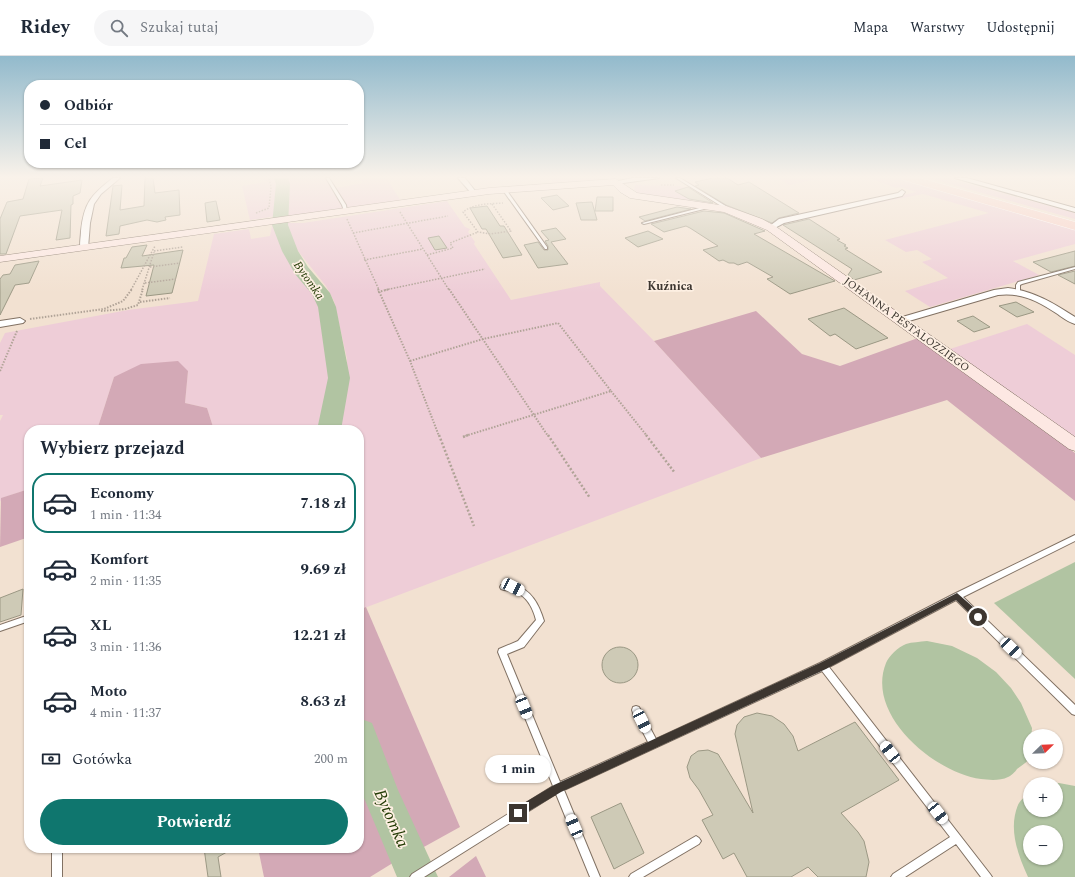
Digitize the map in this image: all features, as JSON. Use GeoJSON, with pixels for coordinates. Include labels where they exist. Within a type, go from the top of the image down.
{"type":"FeatureCollection","features":[{"type":"Feature","properties":{"kind":"main road"},"geometry":{"type":"LineString","coordinates":[[1041,216],[1075,226]]}},
{"type":"Feature","properties":{"kind":"main road"},"geometry":{"type":"LineString","coordinates":[[1055,216],[1075,222]]}},
{"type":"Feature","properties":{"kind":"street"},"geometry":{"type":"LineString","coordinates":[[84,248],[88,216]]}},
{"type":"Feature","properties":{"kind":"street"},"geometry":{"type":"LineString","coordinates":[[0,260],[311,216]]}},
{"type":"Feature","properties":{"kind":"street","name":"JOHANNA PESTALOZZIEGO"},"geometry":{"type":"LineString","coordinates":[[746,216],[758,221],[777,224],[902,320],[1075,444]]}},
{"type":"Feature","properties":{"kind":"street"},"geometry":{"type":"LineString","coordinates":[[777,224],[810,216]]}},
{"type":"Feature","properties":{"kind":"street"},"geometry":{"type":"LineString","coordinates":[[902,320],[997,292],[1018,292],[1036,298],[1075,321]]}},
{"type":"Feature","properties":{"kind":"street"},"geometry":{"type":"LineString","coordinates":[[0,324],[20,320]]}},
{"type":"Feature","properties":{"kind":"lane"},"geometry":{"type":"LineString","coordinates":[[523,216],[546,248]]}},
{"type":"Feature","properties":{"kind":"lane"},"geometry":{"type":"LineString","coordinates":[[644,223],[670,216]]}},
{"type":"Feature","properties":{"kind":"lane"},"geometry":{"type":"LineString","coordinates":[[1018,292],[1018,285],[1020,284],[1075,268]]}},
{"type":"Feature","properties":{"kind":"lane"},"geometry":{"type":"LineString","coordinates":[[415,877],[558,788],[823,666],[957,596],[1075,538]]}},
{"type":"Feature","properties":{"kind":"lane"},"geometry":{"type":"LineString","coordinates":[[504,587],[513,587],[528,594],[537,609],[540,621],[522,644],[502,652],[595,877]]}},
{"type":"Feature","properties":{"kind":"lane"},"geometry":{"type":"LineString","coordinates":[[957,596],[1075,711]]}},
{"type":"Feature","properties":{"kind":"lane"},"geometry":{"type":"LineString","coordinates":[[0,628],[24,620]]}},
{"type":"Feature","properties":{"kind":"lane"},"geometry":{"type":"LineString","coordinates":[[823,666],[987,877]]}},
{"type":"Feature","properties":{"kind":"lane"},"geometry":{"type":"LineString","coordinates":[[636,710],[654,744]]}},
{"type":"Feature","properties":{"kind":"lane"},"geometry":{"type":"LineString","coordinates":[[896,877],[957,838]]}},
{"type":"Feature","properties":{"kind":"lane"},"geometry":{"type":"LineString","coordinates":[[634,877],[696,841]]}},
{"type":"Feature","properties":{"kind":"lane"},"geometry":{"type":"LineString","coordinates":[[57,853],[57,877]]}},
{"type":"Feature","properties":{"kind":"path"},"geometry":{"type":"LineString","coordinates":[[346,216],[378,292],[410,361],[474,526]]}},
{"type":"Feature","properties":{"kind":"path"},"geometry":{"type":"LineString","coordinates":[[401,216],[441,278],[590,498]]}},
{"type":"Feature","properties":{"kind":"path"},"geometry":{"type":"LineString","coordinates":[[353,233],[446,216]]}},
{"type":"Feature","properties":{"kind":"path"},"geometry":{"type":"LineString","coordinates":[[467,216],[478,232]]}},
{"type":"Feature","properties":{"kind":"path"},"geometry":{"type":"LineString","coordinates":[[426,255],[453,248],[450,243],[478,232],[490,234],[511,231],[501,216]]}},
{"type":"Feature","properties":{"kind":"path"},"geometry":{"type":"LineString","coordinates":[[0,371],[20,320],[103,309],[122,301],[131,292],[142,268],[151,257],[157,241],[140,302]]}},
{"type":"Feature","properties":{"kind":"path"},"geometry":{"type":"LineString","coordinates":[[154,251],[183,247]]}},
{"type":"Feature","properties":{"kind":"path"},"geometry":{"type":"LineString","coordinates":[[364,260],[423,249]]}},
{"type":"Feature","properties":{"kind":"path"},"geometry":{"type":"LineString","coordinates":[[150,267],[180,263]]}},
{"type":"Feature","properties":{"kind":"path"},"geometry":{"type":"LineString","coordinates":[[378,292],[484,269]]}},
{"type":"Feature","properties":{"kind":"path"},"geometry":{"type":"LineString","coordinates":[[145,284],[176,279]]}},
{"type":"Feature","properties":{"kind":"path"},"geometry":{"type":"LineString","coordinates":[[81,312],[125,309],[135,306],[140,302],[170,298]]}},
{"type":"Feature","properties":{"kind":"path"},"geometry":{"type":"LineString","coordinates":[[410,361],[483,339],[558,323],[675,473]]}},
{"type":"Feature","properties":{"kind":"path"},"geometry":{"type":"LineString","coordinates":[[463,437],[611,391]]}},
{"type":"Feature","properties":{"kind":"shaded area"},"geometry":{"type":"Polygon","coordinates":[[[249,216],[274,216],[250,220],[249,216]]]}},
{"type":"Feature","properties":{"kind":"shaded area"},"geometry":{"type":"Polygon","coordinates":[[[347,216],[458,216],[465,227],[470,229],[468,232],[475,242],[474,244],[511,300],[600,282],[600,286],[654,341],[761,458],[364,608],[364,425],[339,425],[344,402],[347,359],[334,301],[326,286],[290,241],[286,223],[303,223],[347,216]]]}},
{"type":"Feature","properties":{"kind":"shaded area"},"geometry":{"type":"Polygon","coordinates":[[[976,216],[1031,216],[1075,229],[1075,244],[1013,261],[1039,275],[930,307],[905,291],[948,278],[922,262],[932,259],[917,250],[906,252],[885,240],[976,216]]]}},
{"type":"Feature","properties":{"kind":"shaded area"},"geometry":{"type":"Polygon","coordinates":[[[1065,216],[1075,216],[1075,219],[1065,216]]]}},
{"type":"Feature","properties":{"kind":"shaded area"},"geometry":{"type":"Polygon","coordinates":[[[275,225],[280,243],[288,259],[314,294],[325,326],[329,361],[329,379],[324,425],[212,425],[207,408],[185,403],[188,371],[114,377],[99,425],[24,425],[24,491],[2,498],[0,502],[0,421],[3,415],[0,415],[0,343],[5,333],[128,310],[198,301],[214,234],[249,229],[251,239],[270,236],[272,226],[275,225]]]}},
{"type":"Feature","properties":{"kind":"shaded area"},"geometry":{"type":"Polygon","coordinates":[[[756,311],[802,354],[840,366],[918,338],[1075,453],[1075,501],[947,400],[761,458],[654,341],[756,311]]]}},
{"type":"Feature","properties":{"kind":"shaded area"},"geometry":{"type":"Polygon","coordinates":[[[1027,324],[1075,355],[1075,438],[950,349],[1027,324]]]}},
{"type":"Feature","properties":{"kind":"shaded area"},"geometry":{"type":"Polygon","coordinates":[[[178,361],[188,371],[185,403],[207,408],[212,425],[99,425],[114,377],[141,364],[178,361]]]}},
{"type":"Feature","properties":{"kind":"shaded area"},"geometry":{"type":"Polygon","coordinates":[[[24,491],[24,539],[0,547],[1,498],[24,491]]]}},
{"type":"Feature","properties":{"kind":"shaded area"},"geometry":{"type":"Polygon","coordinates":[[[1075,562],[1075,679],[994,603],[1075,562]]]}},
{"type":"Feature","properties":{"kind":"shaded area"},"geometry":{"type":"Polygon","coordinates":[[[366,607],[460,827],[422,848],[380,762],[364,720],[364,608],[366,607]]]}},
{"type":"Feature","properties":{"kind":"shaded area"},"geometry":{"type":"Polygon","coordinates":[[[927,641],[952,646],[977,658],[996,672],[1011,688],[1021,703],[1032,728],[1023,729],[1023,764],[1014,773],[998,780],[981,779],[963,774],[944,766],[925,753],[908,738],[895,721],[886,702],[882,683],[886,663],[889,658],[900,647],[911,643],[927,641]]]}},
{"type":"Feature","properties":{"kind":"shaded area"},"geometry":{"type":"Polygon","coordinates":[[[364,784],[396,861],[370,877],[264,877],[259,853],[364,853],[364,784]]]}},
{"type":"Feature","properties":{"kind":"shaded area"},"geometry":{"type":"Polygon","coordinates":[[[1063,784],[1075,786],[1075,877],[1028,877],[1023,865],[1063,865],[1063,825],[1023,825],[1023,865],[1014,833],[1015,814],[1019,803],[1023,799],[1023,817],[1063,817],[1063,784]]]}},
{"type":"Feature","properties":{"kind":"shaded area"},"geometry":{"type":"Polygon","coordinates":[[[476,856],[486,877],[449,877],[476,856]]]}},
{"type":"Feature","properties":{"kind":"building"},"geometry":{"type":"Polygon","coordinates":[[[1,216],[20,216],[6,254],[0,254],[1,216]]]}},
{"type":"Feature","properties":{"kind":"building"},"geometry":{"type":"Polygon","coordinates":[[[61,216],[71,216],[70,238],[56,240],[61,216]]]}},
{"type":"Feature","properties":{"kind":"building"},"geometry":{"type":"Polygon","coordinates":[[[109,216],[170,216],[165,217],[166,220],[157,222],[147,220],[120,226],[119,234],[106,236],[109,216]]]}},
{"type":"Feature","properties":{"kind":"building"},"geometry":{"type":"Polygon","coordinates":[[[206,216],[219,216],[220,220],[207,222],[206,216]]]}},
{"type":"Feature","properties":{"kind":"building"},"geometry":{"type":"Polygon","coordinates":[[[475,216],[494,216],[500,226],[504,226],[522,255],[503,258],[486,229],[482,229],[475,216]]]}},
{"type":"Feature","properties":{"kind":"building"},"geometry":{"type":"Polygon","coordinates":[[[580,216],[596,216],[597,220],[581,220],[580,216]]]}},
{"type":"Feature","properties":{"kind":"building"},"geometry":{"type":"Polygon","coordinates":[[[642,216],[663,216],[645,221],[639,217],[642,216]]]}},
{"type":"Feature","properties":{"kind":"building"},"geometry":{"type":"Polygon","coordinates":[[[682,216],[732,216],[765,231],[754,234],[835,281],[790,294],[767,279],[773,277],[747,262],[738,265],[723,260],[719,261],[703,250],[718,246],[690,228],[686,226],[664,232],[651,224],[682,216]]]}},
{"type":"Feature","properties":{"kind":"building"},"geometry":{"type":"Polygon","coordinates":[[[755,216],[786,216],[779,218],[772,223],[755,216]]]}},
{"type":"Feature","properties":{"kind":"building"},"geometry":{"type":"Polygon","coordinates":[[[809,219],[840,239],[837,240],[846,245],[844,246],[848,248],[845,249],[882,272],[854,280],[848,275],[852,269],[783,225],[809,219]]]}},
{"type":"Feature","properties":{"kind":"building"},"geometry":{"type":"Polygon","coordinates":[[[556,228],[566,239],[551,242],[568,264],[538,268],[524,245],[538,242],[544,250],[548,250],[548,246],[545,241],[549,240],[541,231],[556,228]]]}},
{"type":"Feature","properties":{"kind":"building"},"geometry":{"type":"Polygon","coordinates":[[[648,231],[663,239],[638,247],[625,238],[648,231]]]}},
{"type":"Feature","properties":{"kind":"building"},"geometry":{"type":"Polygon","coordinates":[[[439,236],[447,248],[435,250],[428,238],[439,236]]]}},
{"type":"Feature","properties":{"kind":"building"},"geometry":{"type":"Polygon","coordinates":[[[147,245],[142,256],[183,250],[172,293],[146,296],[154,265],[121,268],[124,258],[126,258],[132,247],[147,245]]]}},
{"type":"Feature","properties":{"kind":"building"},"geometry":{"type":"Polygon","coordinates":[[[1075,251],[1075,266],[1051,272],[1033,262],[1075,251]]]}},
{"type":"Feature","properties":{"kind":"building"},"geometry":{"type":"Polygon","coordinates":[[[39,261],[29,283],[15,285],[0,315],[0,279],[3,275],[10,274],[15,265],[39,261]]]}},
{"type":"Feature","properties":{"kind":"building"},"geometry":{"type":"Polygon","coordinates":[[[1075,271],[1075,284],[1058,275],[1075,271]]]}},
{"type":"Feature","properties":{"kind":"building"},"geometry":{"type":"Polygon","coordinates":[[[1016,302],[1034,312],[1017,317],[999,306],[1016,302]]]}},
{"type":"Feature","properties":{"kind":"building"},"geometry":{"type":"Polygon","coordinates":[[[844,308],[888,338],[856,349],[835,334],[830,336],[808,319],[844,308]]]}},
{"type":"Feature","properties":{"kind":"building"},"geometry":{"type":"Polygon","coordinates":[[[973,316],[990,327],[974,332],[957,321],[973,316]]]}},
{"type":"Feature","properties":{"kind":"building"},"geometry":{"type":"Polygon","coordinates":[[[23,589],[21,615],[0,622],[0,598],[23,589]]]}},
{"type":"Feature","properties":{"kind":"building"},"geometry":{"type":"Polygon","coordinates":[[[620,647],[633,652],[638,665],[633,678],[620,683],[607,678],[602,665],[607,652],[620,647]]]}},
{"type":"Feature","properties":{"kind":"building"},"geometry":{"type":"Polygon","coordinates":[[[757,713],[772,716],[784,724],[793,736],[798,751],[855,722],[899,780],[841,813],[864,841],[869,862],[866,877],[818,877],[808,867],[791,877],[747,877],[734,853],[723,859],[702,820],[713,815],[699,790],[690,778],[687,767],[691,756],[698,751],[708,750],[718,754],[753,813],[735,734],[737,725],[744,717],[757,713]]]}},
{"type":"Feature","properties":{"kind":"building"},"geometry":{"type":"Polygon","coordinates":[[[621,803],[644,853],[614,869],[591,817],[621,803]]]}},
{"type":"Feature","properties":{"kind":"building"},"geometry":{"type":"Polygon","coordinates":[[[205,853],[225,853],[218,857],[221,877],[208,877],[205,853]]]}},
{"type":"Feature","properties":{"kind":"waterway","name":"Bytomka"},"geometry":{"type":"LineString","coordinates":[[281,216],[280,225],[290,251],[301,270],[321,293],[327,307],[339,378],[330,425]]}},
{"type":"Feature","properties":{"kind":"waterway","name":"Bytomka"},"geometry":{"type":"LineString","coordinates":[[364,749],[383,800],[418,877]]}},
{"type":"Feature","properties":{"kind":"district","name":"Kuźnica"},"geometry":{"type":"Point","coordinates":[670,286]}},
{"type":"Feature","properties":{"kind":"route"},"geometry":{"type":"LineString","coordinates":[[518,813],[558,788],[823,666],[957,596],[978,617]]}}]}
